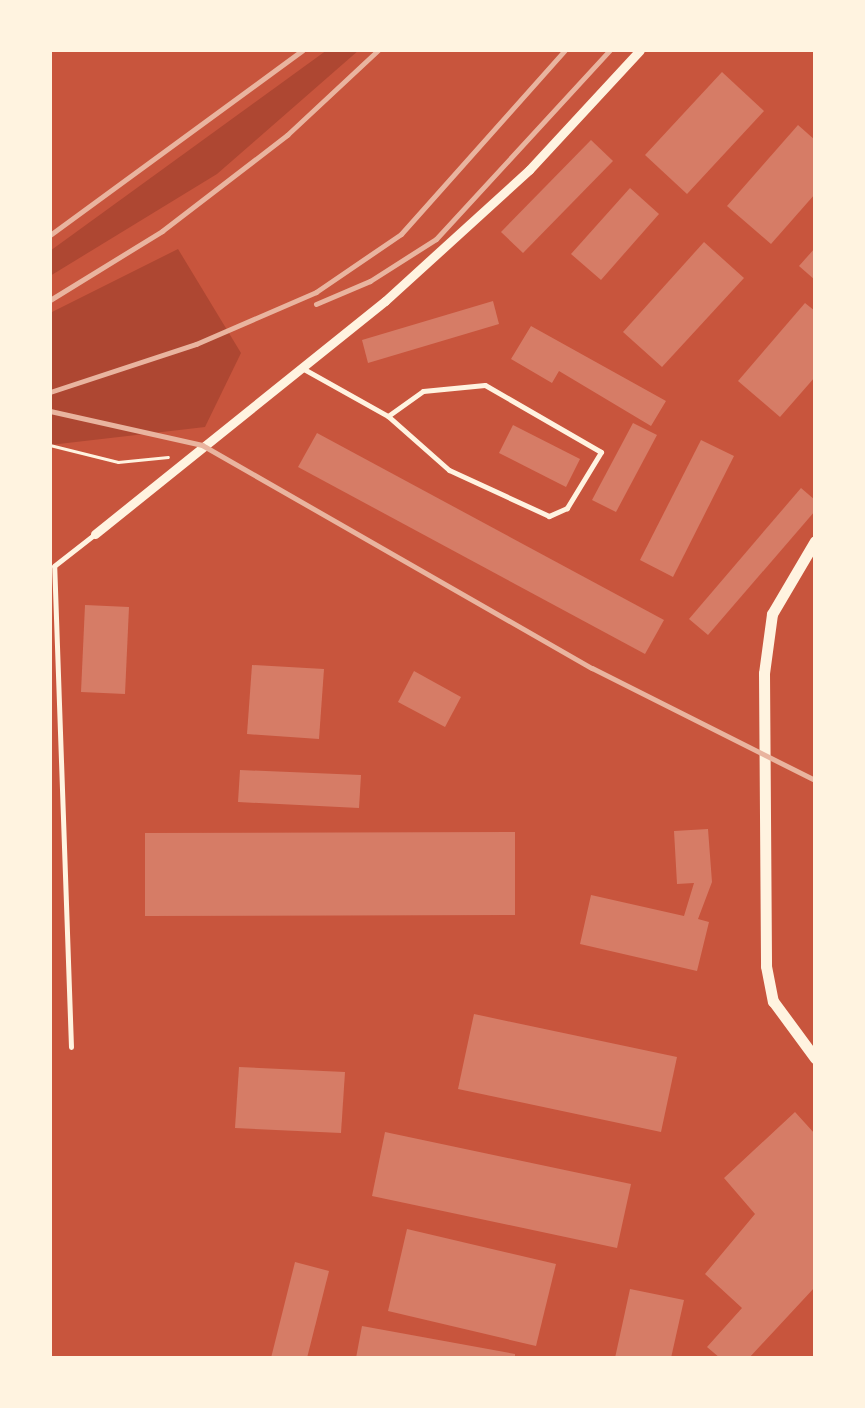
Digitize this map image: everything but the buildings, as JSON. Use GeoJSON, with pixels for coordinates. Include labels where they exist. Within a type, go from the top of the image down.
{"type":"FeatureCollection","features":[{"type":"Feature","properties":{"kind":"street"},"geometry":{"type":"LineString","coordinates":[[95,534],[299,366],[385,301],[530,170],[640,50]]}},
{"type":"Feature","properties":{"kind":"street"},"geometry":{"type":"LineString","coordinates":[[815,541],[772,614],[764,673],[766,966],[773,1001],[815,1058]]}},
{"type":"Feature","properties":{"kind":"lane"},"geometry":{"type":"LineString","coordinates":[[299,366],[388,416],[448,470],[549,516],[567,508],[601,452],[485,385],[423,392],[388,416]]}},
{"type":"Feature","properties":{"kind":"lane"},"geometry":{"type":"LineString","coordinates":[[71,1047],[52,566],[95,534]]}},
{"type":"Feature","properties":{"kind":"path"},"geometry":{"type":"LineString","coordinates":[[50,444],[118,462],[190,456]]}},
{"type":"Feature","properties":{"kind":"shaded area"},"geometry":{"type":"Polygon","coordinates":[[[327,50],[359,50],[217,174],[50,276],[50,251],[327,50]]]}},
{"type":"Feature","properties":{"kind":"shaded area"},"geometry":{"type":"Polygon","coordinates":[[[178,249],[241,353],[205,427],[50,445],[50,313],[178,249]]]}},
{"type":"Feature","properties":{"kind":"railway"},"geometry":{"type":"LineString","coordinates":[[50,235],[303,50]]}},
{"type":"Feature","properties":{"kind":"railway"},"geometry":{"type":"LineString","coordinates":[[50,300],[162,231],[287,135],[378,50]]}},
{"type":"Feature","properties":{"kind":"railway"},"geometry":{"type":"LineString","coordinates":[[50,392],[196,344],[316,292],[401,234],[565,50]]}},
{"type":"Feature","properties":{"kind":"railway"},"geometry":{"type":"LineString","coordinates":[[316,304],[370,281],[436,239],[610,50]]}},
{"type":"Feature","properties":{"kind":"railway"},"geometry":{"type":"LineString","coordinates":[[50,411],[202,445],[592,668],[815,780]]}}]}
